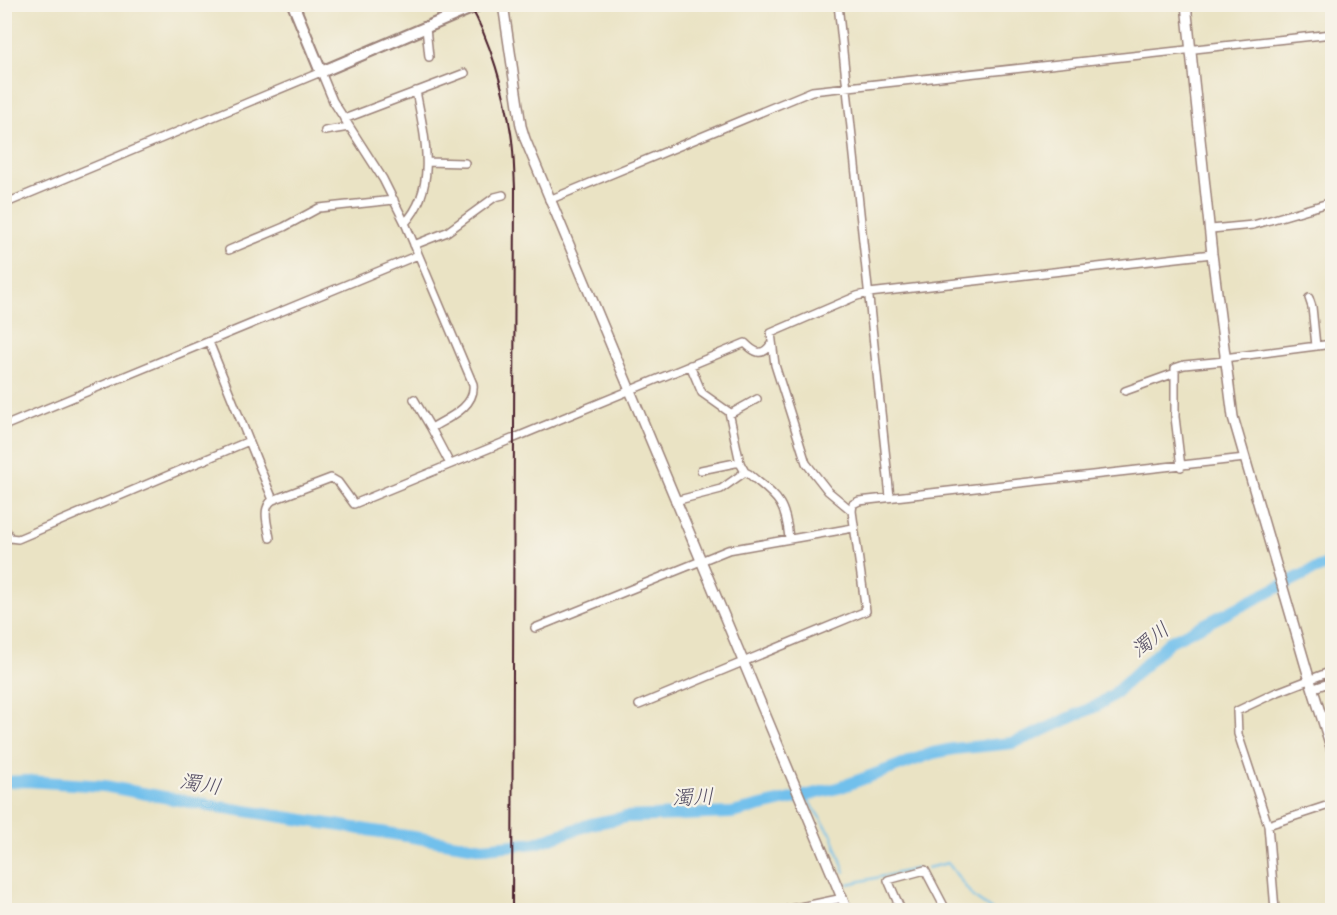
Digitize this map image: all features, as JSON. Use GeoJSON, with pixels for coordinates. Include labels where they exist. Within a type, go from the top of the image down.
{"type":"FeatureCollection","features":[{"type":"Feature","properties":{"kind":"main road"},"geometry":{"type":"LineString","coordinates":[[293,4],[321,72],[481,4]]}},
{"type":"Feature","properties":{"kind":"street"},"geometry":{"type":"LineString","coordinates":[[232,4],[237,4]]}},
{"type":"Feature","properties":{"kind":"street"},"geometry":{"type":"LineString","coordinates":[[503,4],[521,126],[549,200],[848,910]]}},
{"type":"Feature","properties":{"kind":"street"},"geometry":{"type":"LineString","coordinates":[[838,4],[890,497]]}},
{"type":"Feature","properties":{"kind":"street"},"geometry":{"type":"LineString","coordinates":[[1186,4],[1212,254],[1233,417],[1332,750]]}},
{"type":"Feature","properties":{"kind":"street"},"geometry":{"type":"LineString","coordinates":[[426,28],[429,57]]}},
{"type":"Feature","properties":{"kind":"street"},"geometry":{"type":"LineString","coordinates":[[549,200],[812,92],[1332,34]]}},
{"type":"Feature","properties":{"kind":"street"},"geometry":{"type":"LineString","coordinates":[[4,204],[321,72],[329,94],[394,200],[474,389],[468,403],[462,409],[431,428]]}},
{"type":"Feature","properties":{"kind":"street"},"geometry":{"type":"LineString","coordinates":[[344,119],[465,73]]}},
{"type":"Feature","properties":{"kind":"street"},"geometry":{"type":"LineString","coordinates":[[405,223],[417,209],[427,162],[416,91]]}},
{"type":"Feature","properties":{"kind":"street"},"geometry":{"type":"LineString","coordinates":[[325,131],[350,127]]}},
{"type":"Feature","properties":{"kind":"street"},"geometry":{"type":"LineString","coordinates":[[427,162],[465,163]]}},
{"type":"Feature","properties":{"kind":"street"},"geometry":{"type":"LineString","coordinates":[[414,245],[447,232],[493,198],[503,195]]}},
{"type":"Feature","properties":{"kind":"street"},"geometry":{"type":"LineString","coordinates":[[229,250],[284,227],[316,209],[394,200]]}},
{"type":"Feature","properties":{"kind":"street"},"geometry":{"type":"LineString","coordinates":[[1210,229],[1252,225],[1332,202]]}},
{"type":"Feature","properties":{"kind":"street"},"geometry":{"type":"LineString","coordinates":[[852,511],[828,491],[806,463],[786,404],[771,344],[771,333],[777,328],[869,293],[1212,254]]}},
{"type":"Feature","properties":{"kind":"street"},"geometry":{"type":"LineString","coordinates":[[4,426],[418,255]]}},
{"type":"Feature","properties":{"kind":"street"},"geometry":{"type":"LineString","coordinates":[[1309,298],[1316,346]]}},
{"type":"Feature","properties":{"kind":"street"},"geometry":{"type":"LineString","coordinates":[[209,342],[273,500]]}},
{"type":"Feature","properties":{"kind":"street"},"geometry":{"type":"LineString","coordinates":[[270,538],[266,508],[267,504],[273,500],[331,478],[338,482],[354,504],[745,343],[754,352],[760,353],[766,351],[771,344]]}},
{"type":"Feature","properties":{"kind":"street"},"geometry":{"type":"LineString","coordinates":[[1181,467],[1175,417],[1177,366],[1332,344]]}},
{"type":"Feature","properties":{"kind":"street"},"geometry":{"type":"LineString","coordinates":[[690,365],[702,393],[730,414],[740,462],[745,472],[778,499],[783,507],[789,538]]}},
{"type":"Feature","properties":{"kind":"street"},"geometry":{"type":"LineString","coordinates":[[1125,391],[1175,374]]}},
{"type":"Feature","properties":{"kind":"street"},"geometry":{"type":"LineString","coordinates":[[414,399],[450,464]]}},
{"type":"Feature","properties":{"kind":"street"},"geometry":{"type":"LineString","coordinates":[[730,414],[757,399]]}},
{"type":"Feature","properties":{"kind":"street"},"geometry":{"type":"LineString","coordinates":[[4,527],[10,538],[18,538],[249,441]]}},
{"type":"Feature","properties":{"kind":"street"},"geometry":{"type":"LineString","coordinates":[[639,705],[866,611],[852,511],[853,504],[859,501],[1181,467],[1245,458]]}},
{"type":"Feature","properties":{"kind":"street"},"geometry":{"type":"LineString","coordinates":[[701,470],[740,462]]}},
{"type":"Feature","properties":{"kind":"street"},"geometry":{"type":"LineString","coordinates":[[675,501],[721,489],[745,472]]}},
{"type":"Feature","properties":{"kind":"street"},"geometry":{"type":"LineString","coordinates":[[535,628],[734,548],[854,528]]}},
{"type":"Feature","properties":{"kind":"street"},"geometry":{"type":"LineString","coordinates":[[1275,910],[1268,825],[1238,734],[1237,711],[1332,671]]}},
{"type":"Feature","properties":{"kind":"street"},"geometry":{"type":"LineString","coordinates":[[1311,680],[1332,682]]}},
{"type":"Feature","properties":{"kind":"street"},"geometry":{"type":"LineString","coordinates":[[1268,825],[1332,804]]}},
{"type":"Feature","properties":{"kind":"street"},"geometry":{"type":"LineString","coordinates":[[901,910],[888,880],[925,870],[946,910]]}},
{"type":"Feature","properties":{"kind":"street"},"geometry":{"type":"LineString","coordinates":[[786,910],[843,898]]}},
{"type":"Feature","properties":{"kind":"waterway","name":"濁川"},"geometry":{"type":"LineString","coordinates":[[4,782],[27,781],[104,786],[207,805],[483,848],[536,843],[591,824],[626,817],[732,813],[838,788],[933,753],[1012,743],[1033,735],[1098,705],[1114,694],[1169,642],[1311,571],[1332,563]]}},
{"type":"Feature","properties":{"kind":"waterway"},"geometry":{"type":"LineString","coordinates":[[805,796],[832,835],[845,872]]}},
{"type":"Feature","properties":{"kind":"waterway"},"geometry":{"type":"LineString","coordinates":[[927,868],[948,863],[973,897],[992,910]]}},
{"type":"Feature","properties":{"kind":"waterway"},"geometry":{"type":"LineString","coordinates":[[848,884],[916,869]]}},
{"type":"Feature","properties":{"kind":"railway"},"geometry":{"type":"LineString","coordinates":[[469,4],[484,33],[501,84],[513,147],[515,188],[512,910]]}}]}
